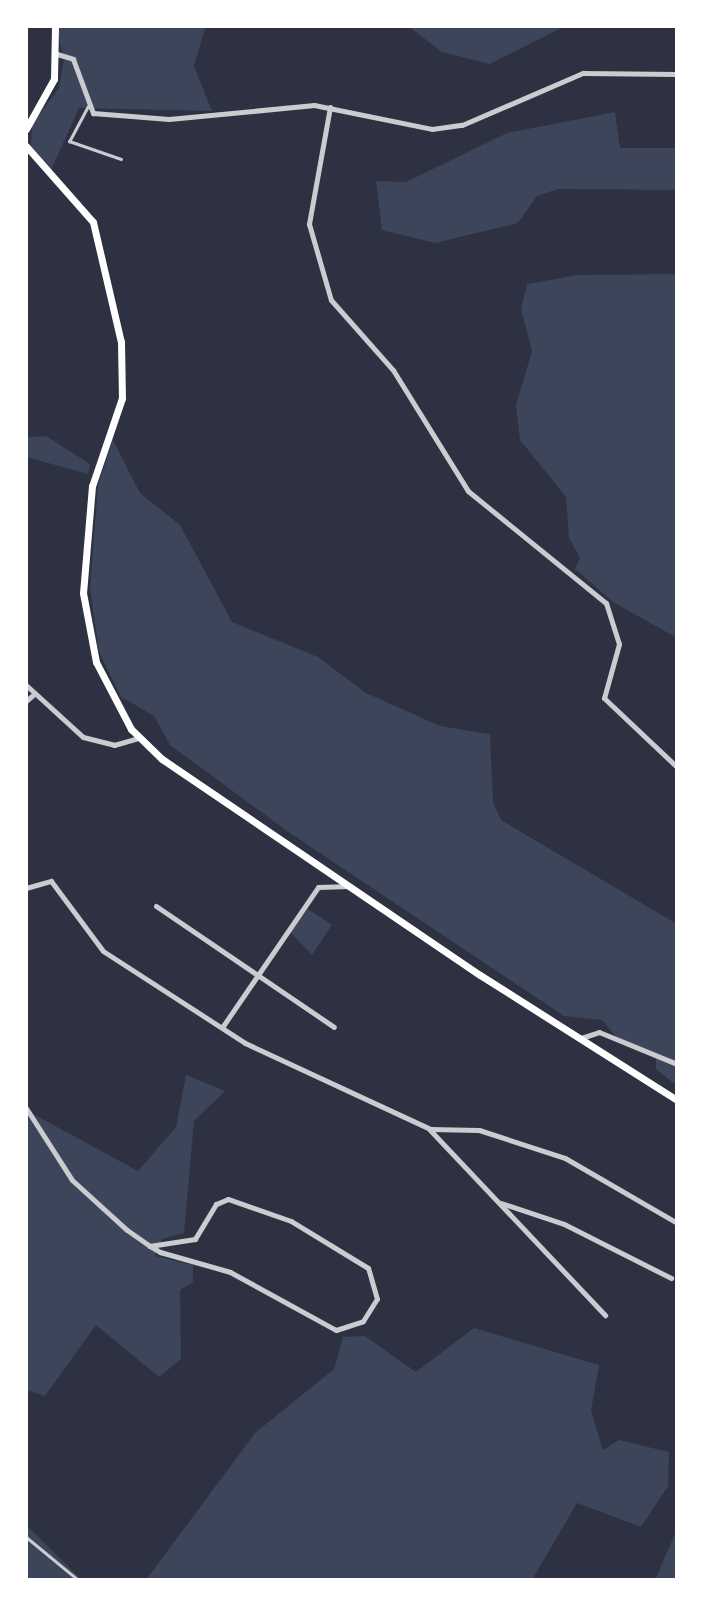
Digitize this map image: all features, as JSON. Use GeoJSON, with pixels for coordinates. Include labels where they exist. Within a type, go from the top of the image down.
{"type":"FeatureCollection","features":[{"type":"Feature","properties":{"kind":"main road"},"geometry":{"type":"LineString","coordinates":[[26,129],[54,79],[57,54],[55,26]]}},
{"type":"Feature","properties":{"kind":"main road"},"geometry":{"type":"LineString","coordinates":[[26,146],[93,222],[121,342],[122,398],[92,486],[83,593],[96,662],[138,738],[351,885],[677,1100]]}},
{"type":"Feature","properties":{"kind":"street"},"geometry":{"type":"LineString","coordinates":[[57,54],[73,59],[93,113],[169,119],[330,107],[449,129],[583,73],[677,74]]}},
{"type":"Feature","properties":{"kind":"street"},"geometry":{"type":"LineString","coordinates":[[330,107],[309,224],[326,291],[393,370],[468,491],[606,603],[619,644],[603,693],[677,767]]}},
{"type":"Feature","properties":{"kind":"street"},"geometry":{"type":"LineString","coordinates":[[26,685],[33,695],[83,737],[114,745],[138,738]]}},
{"type":"Feature","properties":{"kind":"street"},"geometry":{"type":"LineString","coordinates":[[26,701],[33,695]]}},
{"type":"Feature","properties":{"kind":"street"},"geometry":{"type":"LineString","coordinates":[[26,888],[48,879],[103,951],[245,1043],[430,1129],[605,1315]]}},
{"type":"Feature","properties":{"kind":"street"},"geometry":{"type":"LineString","coordinates":[[223,1026],[256,969],[318,887],[351,885]]}},
{"type":"Feature","properties":{"kind":"street"},"geometry":{"type":"LineString","coordinates":[[156,906],[256,969],[302,1010],[334,1027]]}},
{"type":"Feature","properties":{"kind":"street"},"geometry":{"type":"LineString","coordinates":[[581,1038],[599,1032],[677,1064]]}},
{"type":"Feature","properties":{"kind":"street"},"geometry":{"type":"LineString","coordinates":[[26,1108],[62,1169],[150,1246],[230,1272],[330,1329],[356,1326],[377,1299],[368,1268],[291,1221],[228,1199],[216,1204],[195,1239],[150,1246]]}},
{"type":"Feature","properties":{"kind":"street"},"geometry":{"type":"LineString","coordinates":[[430,1129],[468,1128],[556,1154],[634,1192],[677,1223]]}},
{"type":"Feature","properties":{"kind":"street"},"geometry":{"type":"LineString","coordinates":[[500,1203],[564,1224],[671,1278]]}},
{"type":"Feature","properties":{"kind":"lane"},"geometry":{"type":"LineString","coordinates":[[88,106],[69,141],[121,159]]}},
{"type":"Feature","properties":{"kind":"lane"},"geometry":{"type":"LineString","coordinates":[[26,1537],[78,1580]]}},
{"type":"Feature","properties":{"kind":"shaded area"},"geometry":{"type":"Polygon","coordinates":[[[56,26],[206,26],[194,66],[212,111],[79,108],[51,170],[31,148],[32,124],[59,88],[64,59],[56,26]]]}},
{"type":"Feature","properties":{"kind":"shaded area"},"geometry":{"type":"Polygon","coordinates":[[[408,26],[565,26],[490,64],[442,52],[408,26]]]}},
{"type":"Feature","properties":{"kind":"shaded area"},"geometry":{"type":"Polygon","coordinates":[[[615,112],[620,148],[677,148],[677,190],[558,189],[537,196],[518,223],[435,243],[382,230],[376,181],[406,182],[507,133],[615,112]]]}},
{"type":"Feature","properties":{"kind":"shaded area"},"geometry":{"type":"Polygon","coordinates":[[[677,274],[677,638],[613,602],[575,569],[580,558],[569,538],[566,497],[520,440],[516,405],[532,351],[521,309],[527,284],[578,275],[677,274]]]}},
{"type":"Feature","properties":{"kind":"shaded area"},"geometry":{"type":"Polygon","coordinates":[[[46,436],[90,464],[88,474],[26,457],[26,437],[46,436]]]}},
{"type":"Feature","properties":{"kind":"shaded area"},"geometry":{"type":"Polygon","coordinates":[[[113,440],[140,493],[180,525],[232,622],[318,657],[366,693],[440,726],[490,734],[493,802],[501,820],[677,924],[677,1086],[656,1069],[656,1056],[618,1039],[602,1020],[564,1016],[287,831],[170,745],[154,716],[120,696],[99,651],[90,588],[98,485],[113,440]]]}},
{"type":"Feature","properties":{"kind":"shaded area"},"geometry":{"type":"Polygon","coordinates":[[[308,909],[332,925],[312,955],[290,932],[308,909]]]}},
{"type":"Feature","properties":{"kind":"shaded area"},"geometry":{"type":"Polygon","coordinates":[[[186,1075],[225,1091],[194,1121],[184,1233],[162,1239],[155,1256],[193,1265],[193,1282],[180,1290],[181,1359],[159,1377],[96,1325],[45,1396],[26,1390],[26,1110],[138,1171],[176,1127],[186,1075]]]}},
{"type":"Feature","properties":{"kind":"shaded area"},"geometry":{"type":"Polygon","coordinates":[[[474,1328],[599,1365],[591,1411],[603,1450],[619,1440],[669,1452],[668,1486],[641,1527],[577,1503],[532,1580],[146,1580],[255,1433],[334,1369],[343,1337],[365,1336],[416,1372],[474,1328]]]}},
{"type":"Feature","properties":{"kind":"shaded area"},"geometry":{"type":"Polygon","coordinates":[[[26,1525],[82,1580],[26,1580],[26,1525]]]}},
{"type":"Feature","properties":{"kind":"shaded area"},"geometry":{"type":"Polygon","coordinates":[[[677,1529],[677,1580],[655,1580],[677,1529]]]}}]}
